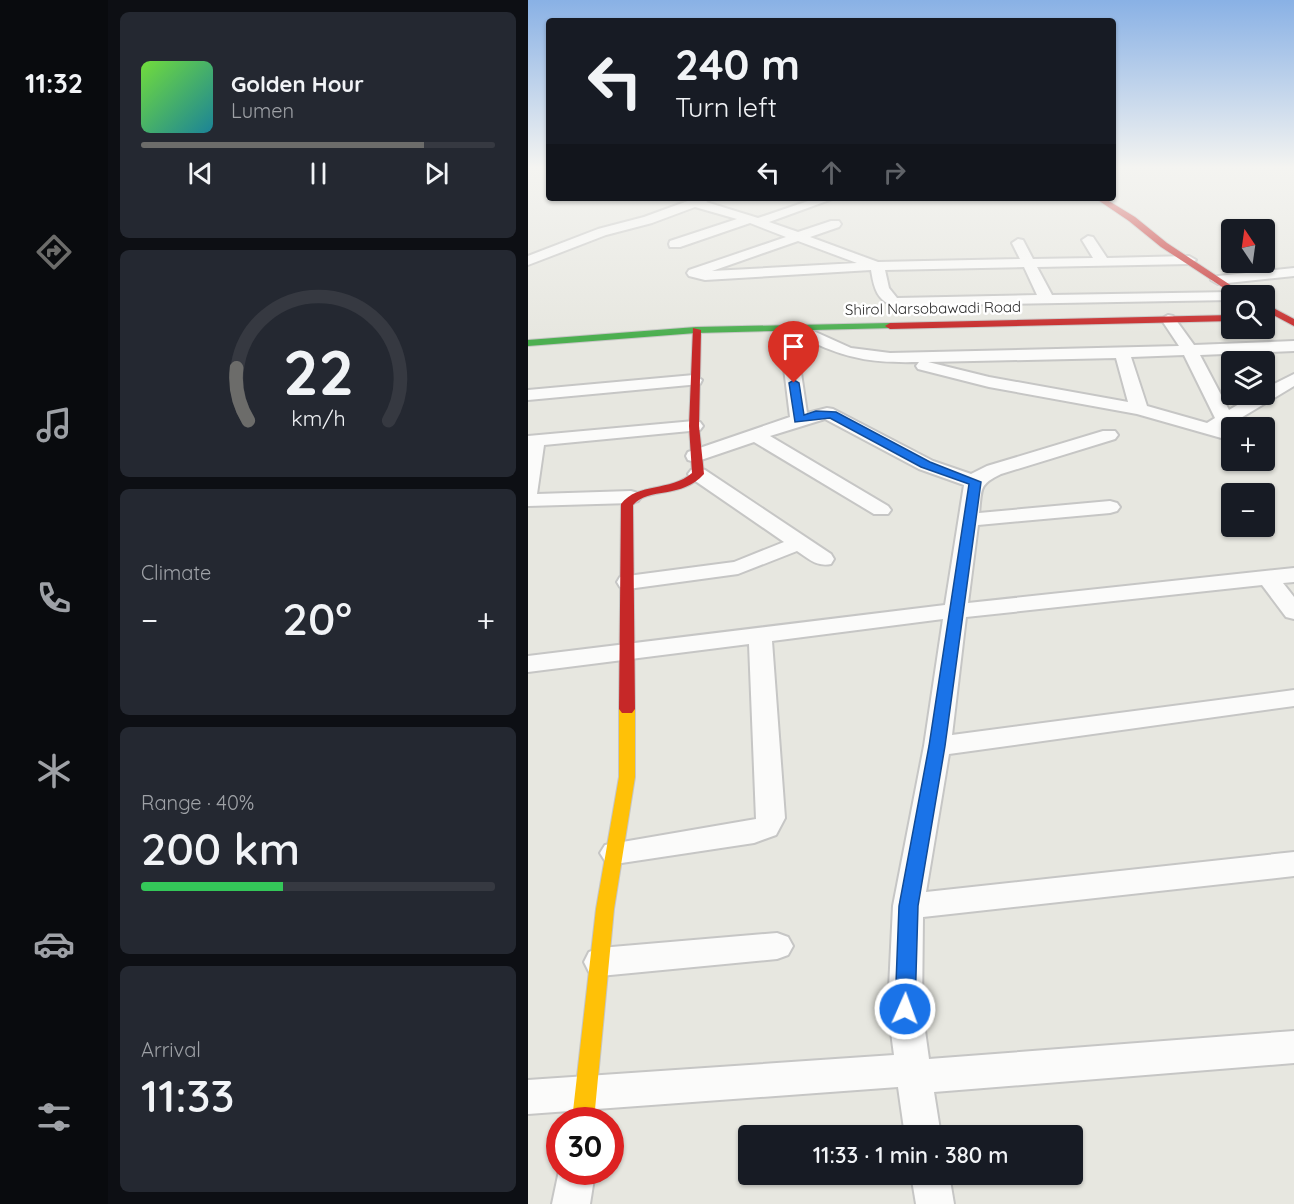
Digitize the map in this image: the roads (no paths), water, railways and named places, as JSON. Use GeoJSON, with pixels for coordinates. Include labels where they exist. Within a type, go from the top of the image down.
{"type":"FeatureCollection","features":[{"type":"Feature","properties":{"kind":"street"},"geometry":{"type":"LineString","coordinates":[[528,261],[602,232],[636,222]]}},
{"type":"Feature","properties":{"kind":"street"},"geometry":{"type":"LineString","coordinates":[[666,222],[681,242],[750,222]]}},
{"type":"Feature","properties":{"kind":"street"},"geometry":{"type":"LineString","coordinates":[[757,222],[877,266]]}},
{"type":"Feature","properties":{"kind":"street"},"geometry":{"type":"LineString","coordinates":[[1136,222],[1164,245],[1226,285]]}},
{"type":"Feature","properties":{"kind":"street"},"geometry":{"type":"LineString","coordinates":[[835,224],[694,273],[705,276],[877,266],[951,259],[977,264],[1189,260]]}},
{"type":"Feature","properties":{"kind":"street"},"geometry":{"type":"LineString","coordinates":[[1088,240],[1104,262]]}},
{"type":"Feature","properties":{"kind":"street"},"geometry":{"type":"LineString","coordinates":[[1018,243],[1047,300]]}},
{"type":"Feature","properties":{"kind":"street"},"geometry":{"type":"LineString","coordinates":[[977,264],[991,301]]}},
{"type":"Feature","properties":{"kind":"street"},"geometry":{"type":"LineString","coordinates":[[877,266],[885,296],[890,301],[1221,296]]}},
{"type":"Feature","properties":{"kind":"street"},"geometry":{"type":"LineString","coordinates":[[1218,280],[1294,272]]}},
{"type":"Feature","properties":{"kind":"street"},"geometry":{"type":"LineString","coordinates":[[1275,311],[1291,319]]}},
{"type":"Feature","properties":{"kind":"street","name":"Shirol Narsobawadi Road"},"geometry":{"type":"LineString","coordinates":[[528,343],[696,330],[1221,318]]}},
{"type":"Feature","properties":{"kind":"street"},"geometry":{"type":"LineString","coordinates":[[1275,318],[1291,319]]}},
{"type":"Feature","properties":{"kind":"street"},"geometry":{"type":"LineString","coordinates":[[1168,319],[1190,351],[1223,417]]}},
{"type":"Feature","properties":{"kind":"street"},"geometry":{"type":"LineString","coordinates":[[795,328],[847,352],[890,358],[989,382],[1139,409],[1210,429],[1221,428]]}},
{"type":"Feature","properties":{"kind":"street"},"geometry":{"type":"LineString","coordinates":[[528,500],[631,497],[674,490],[694,480],[696,330]]}},
{"type":"Feature","properties":{"kind":"street"},"geometry":{"type":"LineString","coordinates":[[799,420],[790,352],[810,336]]}},
{"type":"Feature","properties":{"kind":"street"},"geometry":{"type":"LineString","coordinates":[[890,358],[1045,356],[1294,346]]}},
{"type":"Feature","properties":{"kind":"street"},"geometry":{"type":"LineString","coordinates":[[1122,353],[1139,409]]}},
{"type":"Feature","properties":{"kind":"street"},"geometry":{"type":"LineString","coordinates":[[1045,356],[1051,394]]}},
{"type":"Feature","properties":{"kind":"street"},"geometry":{"type":"LineString","coordinates":[[1243,417],[1294,379]]}},
{"type":"Feature","properties":{"kind":"street"},"geometry":{"type":"LineString","coordinates":[[528,395],[694,380]]}},
{"type":"Feature","properties":{"kind":"street"},"geometry":{"type":"LineString","coordinates":[[696,465],[757,436],[799,420],[816,415],[832,415],[926,465],[975,482]]}},
{"type":"Feature","properties":{"kind":"street"},"geometry":{"type":"LineString","coordinates":[[528,494],[532,441],[694,426]]}},
{"type":"Feature","properties":{"kind":"street"},"geometry":{"type":"LineString","coordinates":[[921,1125],[905,1009],[908,906],[937,746],[975,482],[979,477],[994,470],[1109,435]]}},
{"type":"Feature","properties":{"kind":"street"},"geometry":{"type":"LineString","coordinates":[[757,436],[881,510]]}},
{"type":"Feature","properties":{"kind":"street"},"geometry":{"type":"LineString","coordinates":[[696,465],[823,559]]}},
{"type":"Feature","properties":{"kind":"street"},"geometry":{"type":"LineString","coordinates":[[585,1107],[600,962],[627,777],[627,504],[631,497]]}},
{"type":"Feature","properties":{"kind":"street"},"geometry":{"type":"LineString","coordinates":[[969,520],[1110,507]]}},
{"type":"Feature","properties":{"kind":"street"},"geometry":{"type":"LineString","coordinates":[[628,582],[738,568],[799,543]]}},
{"type":"Feature","properties":{"kind":"street"},"geometry":{"type":"LineString","coordinates":[[528,664],[955,611],[1294,575]]}},
{"type":"Feature","properties":{"kind":"street"},"geometry":{"type":"LineString","coordinates":[[1268,578],[1294,612]]}},
{"type":"Feature","properties":{"kind":"street"},"geometry":{"type":"LineString","coordinates":[[615,853],[754,832],[766,826],[771,818],[760,634]]}},
{"type":"Feature","properties":{"kind":"street"},"geometry":{"type":"LineString","coordinates":[[937,746],[1294,698]]}},
{"type":"Feature","properties":{"kind":"street"},"geometry":{"type":"LineString","coordinates":[[908,906],[1294,864]]}},
{"type":"Feature","properties":{"kind":"street"},"geometry":{"type":"LineString","coordinates":[[600,962],[777,946]]}},
{"type":"Feature","properties":{"kind":"street"},"geometry":{"type":"LineString","coordinates":[[528,1097],[585,1107],[913,1074],[1294,1047]]}},
{"type":"Feature","properties":{"kind":"street"},"geometry":{"type":"LineString","coordinates":[[571,1204],[574,1185]]}},
{"type":"Feature","properties":{"kind":"street"},"geometry":{"type":"LineString","coordinates":[[932,1185],[935,1204]]}}]}
